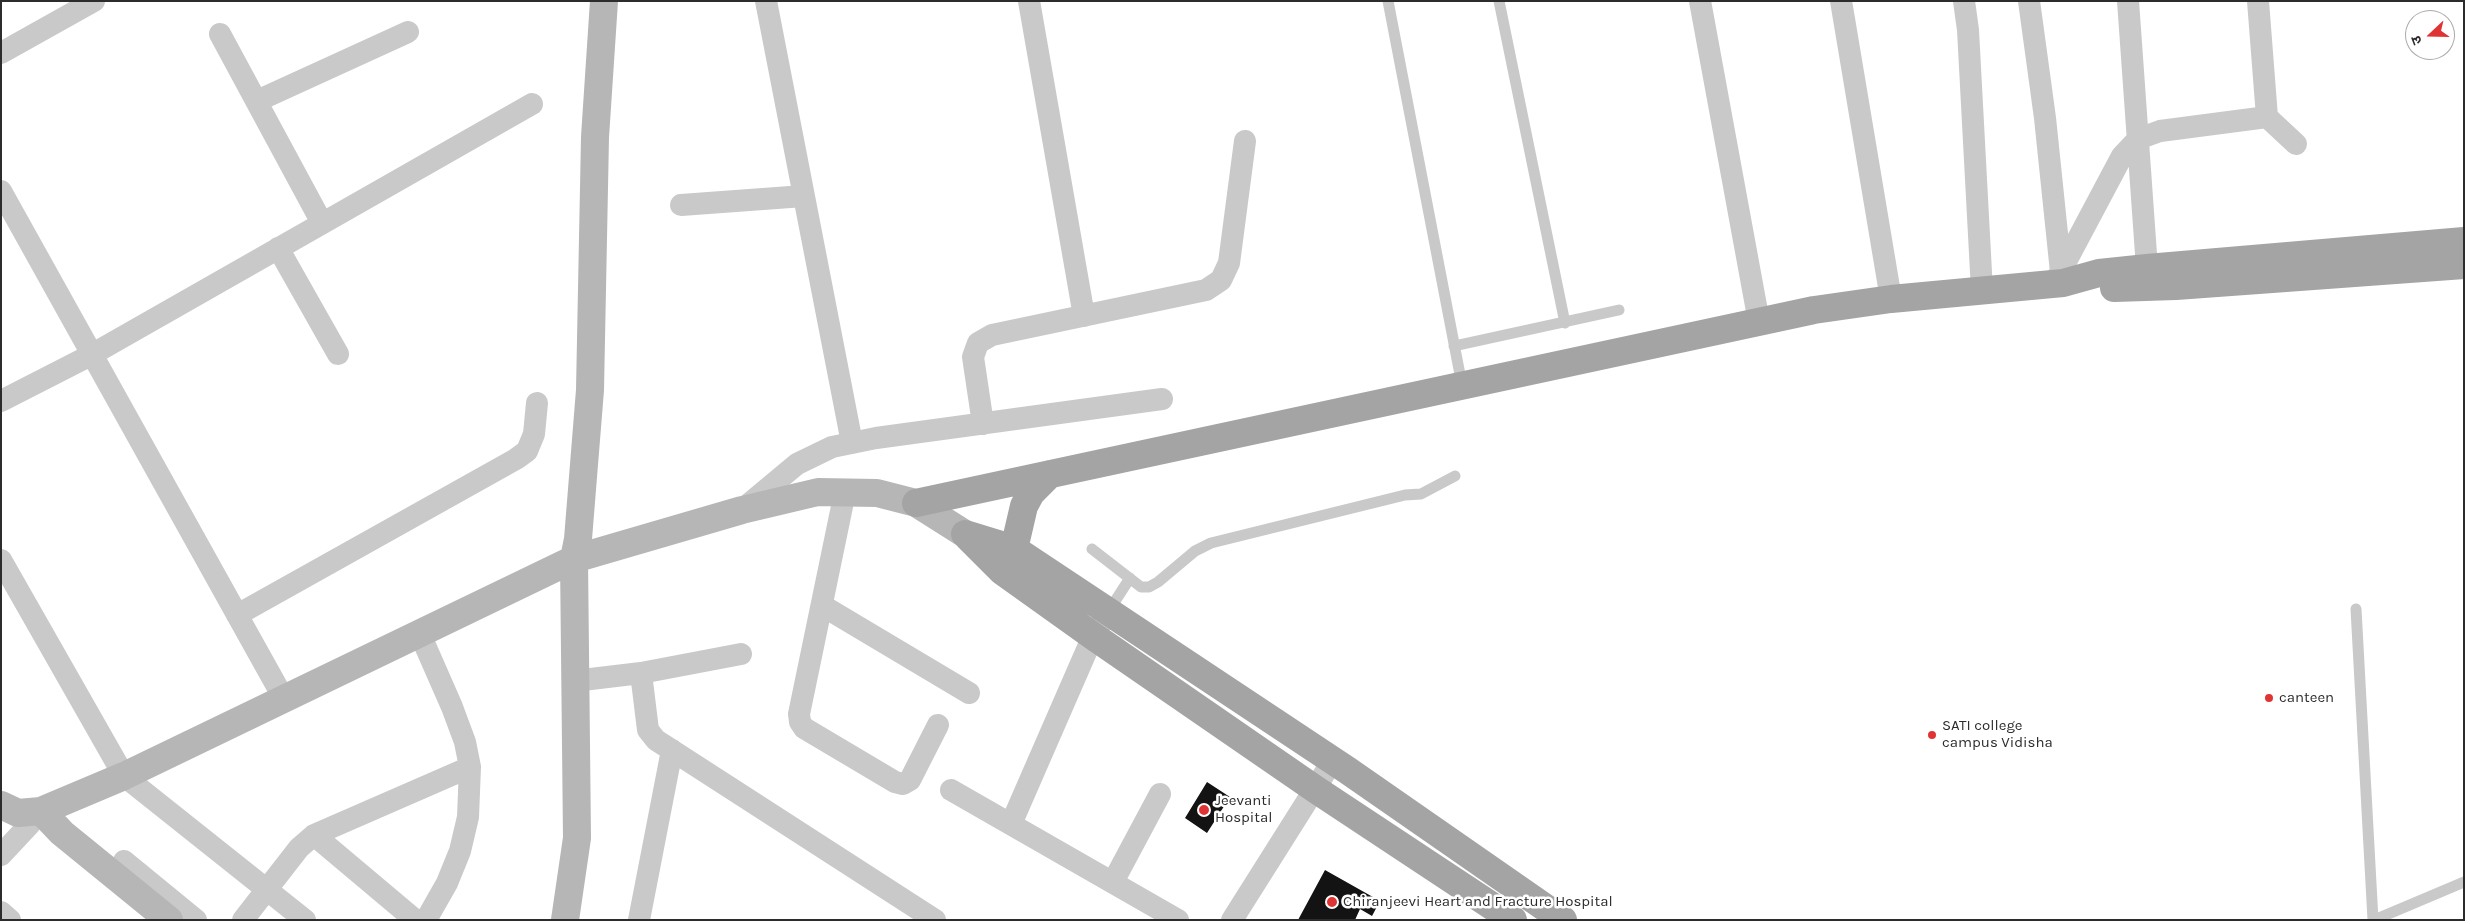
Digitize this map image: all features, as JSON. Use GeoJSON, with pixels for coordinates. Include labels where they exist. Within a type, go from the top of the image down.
{"type":"FeatureCollection","features":[{"type":"Feature","properties":{"kind":"main road"},"geometry":{"type":"LineString","coordinates":[[565,920],[577,838],[574,560],[578,539],[590,390],[595,137],[604,1]]}},
{"type":"Feature","properties":{"kind":"main road"},"geometry":{"type":"LineString","coordinates":[[916,503],[1814,310],[1891,299],[1982,291],[2099,273],[2464,241]]}},
{"type":"Feature","properties":{"kind":"main road"},"geometry":{"type":"LineString","coordinates":[[2059,280],[2100,288],[2176,286],[2464,265]]}},
{"type":"Feature","properties":{"kind":"main road"},"geometry":{"type":"LineString","coordinates":[[1014,549],[1024,506],[1031,493],[1050,474]]}},
{"type":"Feature","properties":{"kind":"main road"},"geometry":{"type":"LineString","coordinates":[[22,813],[124,776],[574,560],[742,510],[818,492],[877,493],[916,503],[965,534],[1002,571],[1093,636],[1316,789],[1513,920]]}},
{"type":"Feature","properties":{"kind":"main road"},"geometry":{"type":"LineString","coordinates":[[965,534],[1014,549],[1333,760],[1563,920]]}},
{"type":"Feature","properties":{"kind":"main road"},"geometry":{"type":"LineString","coordinates":[[22,813],[62,833],[169,920]]}},
{"type":"Feature","properties":{"kind":"main road"},"geometry":{"type":"LineString","coordinates":[[22,813],[140,920]]}},
{"type":"Feature","properties":{"kind":"street"},"geometry":{"type":"LineString","coordinates":[[1,53],[94,1]]}},
{"type":"Feature","properties":{"kind":"street"},"geometry":{"type":"LineString","coordinates":[[766,1],[852,443]]}},
{"type":"Feature","properties":{"kind":"street"},"geometry":{"type":"LineString","coordinates":[[1029,1],[1084,316]]}},
{"type":"Feature","properties":{"kind":"street"},"geometry":{"type":"LineString","coordinates":[[1700,1],[1759,322]]}},
{"type":"Feature","properties":{"kind":"street"},"geometry":{"type":"LineString","coordinates":[[1841,1],[1891,299]]}},
{"type":"Feature","properties":{"kind":"street"},"geometry":{"type":"LineString","coordinates":[[1964,1],[1968,40],[1982,291]]}},
{"type":"Feature","properties":{"kind":"street"},"geometry":{"type":"LineString","coordinates":[[2028,1],[2046,118],[2059,280]]}},
{"type":"Feature","properties":{"kind":"street"},"geometry":{"type":"LineString","coordinates":[[2128,1],[2147,268]]}},
{"type":"Feature","properties":{"kind":"street"},"geometry":{"type":"LineString","coordinates":[[2258,1],[2266,117],[2296,144]]}},
{"type":"Feature","properties":{"kind":"street"},"geometry":{"type":"LineString","coordinates":[[257,101],[408,32]]}},
{"type":"Feature","properties":{"kind":"street"},"geometry":{"type":"LineString","coordinates":[[220,34],[322,223]]}},
{"type":"Feature","properties":{"kind":"street"},"geometry":{"type":"LineString","coordinates":[[1,401],[91,355],[532,104]]}},
{"type":"Feature","properties":{"kind":"street"},"geometry":{"type":"LineString","coordinates":[[2059,280],[2122,156],[2138,139],[2160,131],[2266,117]]}},
{"type":"Feature","properties":{"kind":"street"},"geometry":{"type":"LineString","coordinates":[[983,424],[973,357],[978,343],[992,335],[1206,290],[1220,280],[1230,263],[1245,141]]}},
{"type":"Feature","properties":{"kind":"street"},"geometry":{"type":"LineString","coordinates":[[1,192],[284,699]]}},
{"type":"Feature","properties":{"kind":"street"},"geometry":{"type":"LineString","coordinates":[[681,205],[804,196]]}},
{"type":"Feature","properties":{"kind":"street"},"geometry":{"type":"LineString","coordinates":[[278,248],[338,354]]}},
{"type":"Feature","properties":{"kind":"street"},"geometry":{"type":"LineString","coordinates":[[742,510],[797,464],[832,448],[852,443],[1162,398]]}},
{"type":"Feature","properties":{"kind":"street"},"geometry":{"type":"LineString","coordinates":[[237,615],[516,459],[527,451],[534,434],[537,403]]}},
{"type":"Feature","properties":{"kind":"street"},"geometry":{"type":"LineString","coordinates":[[845,492],[823,606],[799,714],[800,722],[804,728],[895,782],[903,784],[910,780],[938,725]]}},
{"type":"Feature","properties":{"kind":"street"},"geometry":{"type":"LineString","coordinates":[[1,560],[124,776],[305,920]]}},
{"type":"Feature","properties":{"kind":"street"},"geometry":{"type":"LineString","coordinates":[[823,606],[969,693]]}},
{"type":"Feature","properties":{"kind":"street"},"geometry":{"type":"LineString","coordinates":[[1011,824],[1093,636],[1108,612]]}},
{"type":"Feature","properties":{"kind":"street"},"geometry":{"type":"LineString","coordinates":[[420,634],[466,742],[470,767],[468,817],[460,851],[447,882],[426,920]]}},
{"type":"Feature","properties":{"kind":"street"},"geometry":{"type":"LineString","coordinates":[[574,681],[641,673],[740,654]]}},
{"type":"Feature","properties":{"kind":"street"},"geometry":{"type":"LineString","coordinates":[[641,673],[648,730],[656,740],[935,920]]}},
{"type":"Feature","properties":{"kind":"street"},"geometry":{"type":"LineString","coordinates":[[639,920],[672,750]]}},
{"type":"Feature","properties":{"kind":"street"},"geometry":{"type":"LineString","coordinates":[[1232,920],[1333,760]]}},
{"type":"Feature","properties":{"kind":"street"},"geometry":{"type":"LineString","coordinates":[[243,920],[299,848],[314,835],[470,767]]}},
{"type":"Feature","properties":{"kind":"street"},"geometry":{"type":"LineString","coordinates":[[952,790],[1178,920]]}},
{"type":"Feature","properties":{"kind":"street"},"geometry":{"type":"LineString","coordinates":[[1113,882],[1160,794]]}},
{"type":"Feature","properties":{"kind":"street"},"geometry":{"type":"LineString","coordinates":[[1,854],[22,813]]}},
{"type":"Feature","properties":{"kind":"street"},"geometry":{"type":"LineString","coordinates":[[314,835],[415,920]]}},
{"type":"Feature","properties":{"kind":"street"},"geometry":{"type":"LineString","coordinates":[[124,861],[196,920]]}},
{"type":"Feature","properties":{"kind":"street"},"geometry":{"type":"LineString","coordinates":[[1,912],[10,920]]}},
{"type":"Feature","properties":{"kind":"lane"},"geometry":{"type":"LineString","coordinates":[[1388,1],[1462,385]]}},
{"type":"Feature","properties":{"kind":"lane"},"geometry":{"type":"LineString","coordinates":[[1499,1],[1565,323]]}},
{"type":"Feature","properties":{"kind":"lane"},"geometry":{"type":"LineString","coordinates":[[1454,346],[1619,310]]}},
{"type":"Feature","properties":{"kind":"lane"},"geometry":{"type":"LineString","coordinates":[[1092,549],[1141,587],[1149,586],[1158,582],[1195,551],[1212,544],[1405,494],[1420,494],[1455,476]]}},
{"type":"Feature","properties":{"kind":"lane"},"geometry":{"type":"LineString","coordinates":[[1108,612],[1130,578]]}},
{"type":"Feature","properties":{"kind":"lane"},"geometry":{"type":"LineString","coordinates":[[2356,609],[2374,920],[2464,882]]}},
{"type":"Feature","properties":{"kind":"building"},"geometry":{"type":"Polygon","coordinates":[[[1207,782],[1230,797],[1207,833],[1185,818],[1207,782]]]}},
{"type":"Feature","properties":{"kind":"building"},"geometry":{"type":"Polygon","coordinates":[[[1325,870],[1380,901],[1372,916],[1360,909],[1355,920],[1298,920],[1325,870]]]}},
{"type":"Feature","properties":{"kind":"place","name":"canteen"},"geometry":{"type":"Point","coordinates":[2269,698]}},
{"type":"Feature","properties":{"kind":"place","name":"SATI college campus Vidisha"},"geometry":{"type":"Point","coordinates":[1932,735]}},
{"type":"Feature","properties":{"kind":"place","name":"Jeevanti Hospital"},"geometry":{"type":"Point","coordinates":[1204,810]}},
{"type":"Feature","properties":{"kind":"place","name":"Chiranjeevi Heart and Fracture Hospital"},"geometry":{"type":"Point","coordinates":[1332,902]}}]}
